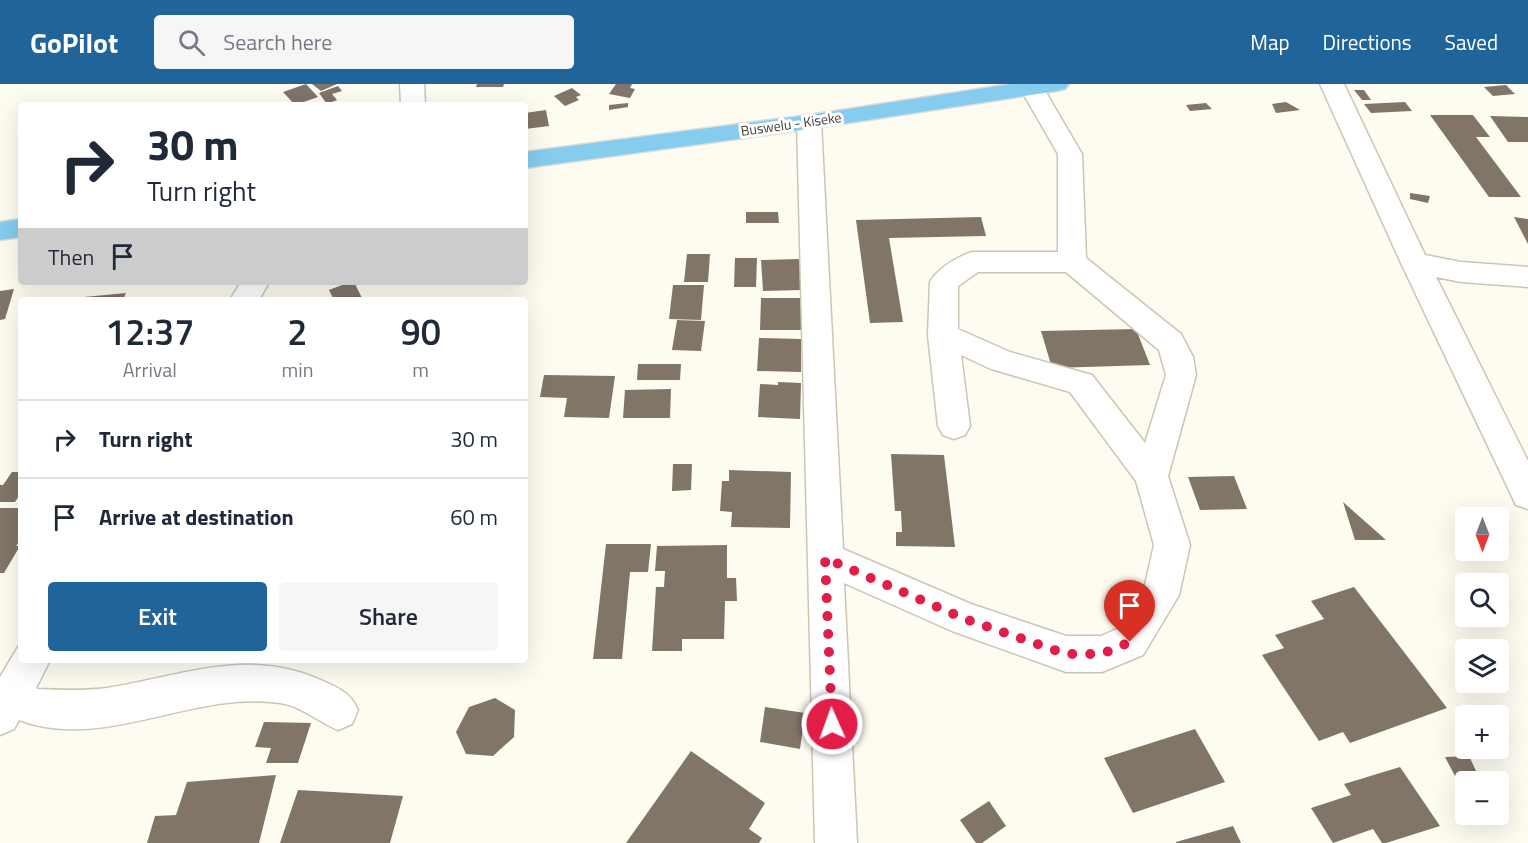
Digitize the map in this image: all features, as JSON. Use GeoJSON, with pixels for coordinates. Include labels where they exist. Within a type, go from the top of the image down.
{"type":"FeatureCollection","features":[{"type":"Feature","properties":{"kind":"main road","name":"Buswelu - Kiseke"},"geometry":{"type":"LineString","coordinates":[[528,160],[809,122],[1044,86]]}},
{"type":"Feature","properties":{"kind":"main road"},"geometry":{"type":"LineString","coordinates":[[0,231],[18,228]]}},
{"type":"Feature","properties":{"kind":"street"},"geometry":{"type":"LineString","coordinates":[[412,84],[413,102]]}},
{"type":"Feature","properties":{"kind":"street"},"geometry":{"type":"LineString","coordinates":[[1332,84],[1415,263],[1528,495]]}},
{"type":"Feature","properties":{"kind":"street"},"geometry":{"type":"LineString","coordinates":[[1044,86],[1070,154],[1072,262]]}},
{"type":"Feature","properties":{"kind":"street"},"geometry":{"type":"LineString","coordinates":[[809,122],[836,843]]}},
{"type":"Feature","properties":{"kind":"street"},"geometry":{"type":"LineString","coordinates":[[954,426],[943,335],[944,282],[972,262],[1072,262],[1170,342],[1178,357],[1181,375],[1151,476]]}},
{"type":"Feature","properties":{"kind":"street"},"geometry":{"type":"LineString","coordinates":[[1415,263],[1461,272],[1528,277]]}},
{"type":"Feature","properties":{"kind":"street"},"geometry":{"type":"LineString","coordinates":[[825,558],[965,619],[1066,654],[1102,654],[1130,642],[1161,595],[1172,545],[1151,476],[1081,383],[1002,361],[943,335]]}},
{"type":"Feature","properties":{"kind":"street"},"geometry":{"type":"LineString","coordinates":[[5,706],[29,663]]}},
{"type":"Feature","properties":{"kind":"street"},"geometry":{"type":"LineString","coordinates":[[5,706],[76,709],[115,705],[196,688],[244,682],[282,684],[307,693],[338,710]]}},
{"type":"Feature","properties":{"kind":"building"},"geometry":{"type":"Polygon","coordinates":[[[306,84],[318,97],[304,102],[292,102],[283,92],[306,84]]]}},
{"type":"Feature","properties":{"kind":"building"},"geometry":{"type":"Polygon","coordinates":[[[312,84],[337,84],[321,91],[312,84]]]}},
{"type":"Feature","properties":{"kind":"building"},"geometry":{"type":"Polygon","coordinates":[[[477,84],[504,84],[503,87],[476,87],[477,84]]]}},
{"type":"Feature","properties":{"kind":"building"},"geometry":{"type":"Polygon","coordinates":[[[616,84],[632,84],[630,88],[635,89],[630,98],[609,94],[616,84]]]}},
{"type":"Feature","properties":{"kind":"building"},"geometry":{"type":"Polygon","coordinates":[[[1506,85],[1515,94],[1493,96],[1484,87],[1506,85]]]}},
{"type":"Feature","properties":{"kind":"building"},"geometry":{"type":"Polygon","coordinates":[[[338,86],[342,91],[332,94],[337,100],[332,102],[326,102],[319,93],[338,86]]]}},
{"type":"Feature","properties":{"kind":"building"},"geometry":{"type":"Polygon","coordinates":[[[572,88],[581,95],[576,97],[579,100],[565,106],[554,96],[572,88]]]}},
{"type":"Feature","properties":{"kind":"building"},"geometry":{"type":"Polygon","coordinates":[[[1354,90],[1364,90],[1371,100],[1362,100],[1354,90]]]}},
{"type":"Feature","properties":{"kind":"building"},"geometry":{"type":"Polygon","coordinates":[[[1286,102],[1300,110],[1276,113],[1272,104],[1286,102]]]}},
{"type":"Feature","properties":{"kind":"building"},"geometry":{"type":"Polygon","coordinates":[[[1405,102],[1412,111],[1371,113],[1364,104],[1405,102]]]}},
{"type":"Feature","properties":{"kind":"building"},"geometry":{"type":"Polygon","coordinates":[[[628,103],[628,107],[609,110],[609,105],[628,103]]]}},
{"type":"Feature","properties":{"kind":"building"},"geometry":{"type":"Polygon","coordinates":[[[1206,103],[1212,109],[1190,111],[1186,105],[1206,103]]]}},
{"type":"Feature","properties":{"kind":"building"},"geometry":{"type":"Polygon","coordinates":[[[546,110],[549,126],[528,129],[528,113],[546,110]]]}},
{"type":"Feature","properties":{"kind":"building"},"geometry":{"type":"Polygon","coordinates":[[[1430,115],[1473,115],[1490,137],[1476,137],[1521,197],[1489,197],[1430,115]]]}},
{"type":"Feature","properties":{"kind":"building"},"geometry":{"type":"Polygon","coordinates":[[[1490,116],[1528,117],[1528,142],[1508,142],[1490,116]]]}},
{"type":"Feature","properties":{"kind":"building"},"geometry":{"type":"Polygon","coordinates":[[[1410,193],[1430,196],[1428,203],[1410,199],[1410,193]]]}},
{"type":"Feature","properties":{"kind":"building"},"geometry":{"type":"Polygon","coordinates":[[[746,212],[778,212],[779,223],[746,223],[746,212]]]}},
{"type":"Feature","properties":{"kind":"building"},"geometry":{"type":"Polygon","coordinates":[[[981,217],[986,236],[889,238],[903,322],[870,323],[856,220],[981,217]]]}},
{"type":"Feature","properties":{"kind":"building"},"geometry":{"type":"Polygon","coordinates":[[[1514,217],[1528,219],[1528,244],[1514,217]]]}},
{"type":"Feature","properties":{"kind":"building"},"geometry":{"type":"Polygon","coordinates":[[[687,254],[710,254],[708,282],[684,282],[687,254]]]}},
{"type":"Feature","properties":{"kind":"building"},"geometry":{"type":"Polygon","coordinates":[[[735,258],[757,258],[756,287],[734,287],[735,258]]]}},
{"type":"Feature","properties":{"kind":"building"},"geometry":{"type":"Polygon","coordinates":[[[800,259],[802,290],[763,291],[761,260],[800,259]]]}},
{"type":"Feature","properties":{"kind":"building"},"geometry":{"type":"Polygon","coordinates":[[[342,285],[356,285],[362,297],[332,297],[329,290],[342,285]]]}},
{"type":"Feature","properties":{"kind":"building"},"geometry":{"type":"Polygon","coordinates":[[[673,285],[704,285],[701,320],[669,319],[673,285]]]}},
{"type":"Feature","properties":{"kind":"building"},"geometry":{"type":"Polygon","coordinates":[[[14,289],[5,319],[0,320],[0,291],[14,289]]]}},
{"type":"Feature","properties":{"kind":"building"},"geometry":{"type":"Polygon","coordinates":[[[126,293],[124,297],[84,297],[126,293]]]}},
{"type":"Feature","properties":{"kind":"building"},"geometry":{"type":"Polygon","coordinates":[[[761,298],[801,298],[802,330],[760,330],[761,298]]]}},
{"type":"Feature","properties":{"kind":"building"},"geometry":{"type":"Polygon","coordinates":[[[677,320],[705,321],[701,351],[672,350],[677,320]]]}},
{"type":"Feature","properties":{"kind":"building"},"geometry":{"type":"Polygon","coordinates":[[[1136,329],[1150,365],[1052,368],[1041,331],[1136,329]]]}},
{"type":"Feature","properties":{"kind":"building"},"geometry":{"type":"Polygon","coordinates":[[[759,338],[801,339],[801,372],[757,371],[759,338]]]}},
{"type":"Feature","properties":{"kind":"building"},"geometry":{"type":"Polygon","coordinates":[[[638,364],[681,364],[680,380],[637,380],[638,364]]]}},
{"type":"Feature","properties":{"kind":"building"},"geometry":{"type":"Polygon","coordinates":[[[544,375],[615,376],[609,418],[564,417],[567,398],[540,397],[544,375]]]}},
{"type":"Feature","properties":{"kind":"building"},"geometry":{"type":"Polygon","coordinates":[[[778,382],[801,383],[800,419],[758,417],[760,384],[778,385],[778,382]]]}},
{"type":"Feature","properties":{"kind":"building"},"geometry":{"type":"Polygon","coordinates":[[[671,389],[670,418],[623,418],[625,390],[671,389]]]}},
{"type":"Feature","properties":{"kind":"building"},"geometry":{"type":"Polygon","coordinates":[[[891,454],[944,455],[955,547],[896,546],[896,532],[902,532],[901,511],[895,511],[891,454]]]}},
{"type":"Feature","properties":{"kind":"building"},"geometry":{"type":"Polygon","coordinates":[[[673,464],[692,464],[691,490],[672,491],[673,464]]]}},
{"type":"Feature","properties":{"kind":"building"},"geometry":{"type":"Polygon","coordinates":[[[729,470],[791,472],[790,528],[731,527],[732,512],[720,511],[722,481],[729,481],[729,470]]]}},
{"type":"Feature","properties":{"kind":"building"},"geometry":{"type":"Polygon","coordinates":[[[12,472],[18,472],[18,498],[15,502],[0,502],[0,485],[3,485],[12,472]]]}},
{"type":"Feature","properties":{"kind":"building"},"geometry":{"type":"Polygon","coordinates":[[[1234,476],[1247,509],[1200,510],[1188,477],[1234,476]]]}},
{"type":"Feature","properties":{"kind":"building"},"geometry":{"type":"Polygon","coordinates":[[[1343,502],[1386,540],[1355,540],[1343,502]]]}},
{"type":"Feature","properties":{"kind":"building"},"geometry":{"type":"Polygon","coordinates":[[[0,508],[18,508],[18,544],[16,546],[18,549],[4,573],[0,573],[0,508]]]}},
{"type":"Feature","properties":{"kind":"building"},"geometry":{"type":"Polygon","coordinates":[[[606,544],[651,544],[648,572],[630,572],[622,659],[593,659],[606,544]]]}},
{"type":"Feature","properties":{"kind":"building"},"geometry":{"type":"Polygon","coordinates":[[[727,545],[727,578],[736,578],[737,601],[725,601],[724,639],[682,639],[682,651],[652,651],[656,587],[664,587],[665,571],[655,571],[657,546],[727,545]]]}},
{"type":"Feature","properties":{"kind":"building"},"geometry":{"type":"Polygon","coordinates":[[[1354,587],[1447,708],[1350,743],[1343,732],[1319,741],[1262,655],[1284,648],[1275,635],[1324,619],[1311,601],[1354,587]]]}},
{"type":"Feature","properties":{"kind":"building"},"geometry":{"type":"Polygon","coordinates":[[[495,698],[515,710],[514,737],[493,756],[466,754],[456,732],[469,707],[495,698]]]}},
{"type":"Feature","properties":{"kind":"building"},"geometry":{"type":"Polygon","coordinates":[[[765,707],[805,713],[800,749],[760,742],[765,707]]]}},
{"type":"Feature","properties":{"kind":"building"},"geometry":{"type":"Polygon","coordinates":[[[264,722],[311,723],[298,763],[266,763],[271,748],[255,747],[264,722]]]}},
{"type":"Feature","properties":{"kind":"building"},"geometry":{"type":"Polygon","coordinates":[[[1195,729],[1225,782],[1133,813],[1104,758],[1195,729]]]}},
{"type":"Feature","properties":{"kind":"building"},"geometry":{"type":"Polygon","coordinates":[[[691,751],[765,803],[749,829],[762,838],[759,843],[626,843],[691,751]]]}},
{"type":"Feature","properties":{"kind":"building"},"geometry":{"type":"Polygon","coordinates":[[[1445,757],[1470,759],[1476,771],[1455,771],[1455,776],[1445,757]]]}},
{"type":"Feature","properties":{"kind":"building"},"geometry":{"type":"Polygon","coordinates":[[[1400,767],[1440,826],[1386,843],[1382,843],[1373,829],[1333,843],[1311,808],[1351,795],[1344,784],[1400,767]]]}},
{"type":"Feature","properties":{"kind":"building"},"geometry":{"type":"Polygon","coordinates":[[[276,775],[259,843],[147,843],[155,816],[176,815],[187,782],[276,775]]]}},
{"type":"Feature","properties":{"kind":"building"},"geometry":{"type":"Polygon","coordinates":[[[298,790],[403,796],[390,843],[280,843],[298,790]]]}},
{"type":"Feature","properties":{"kind":"building"},"geometry":{"type":"Polygon","coordinates":[[[989,801],[1006,826],[982,843],[976,843],[960,820],[989,801]]]}},
{"type":"Feature","properties":{"kind":"building"},"geometry":{"type":"Polygon","coordinates":[[[1233,826],[1241,843],[1176,843],[1176,842],[1233,826]]]}},
{"type":"Feature","properties":{"kind":"route"},"geometry":{"type":"LineString","coordinates":[[832,724],[825,558],[965,619],[1066,654],[1102,654],[1130,642]]}}]}
